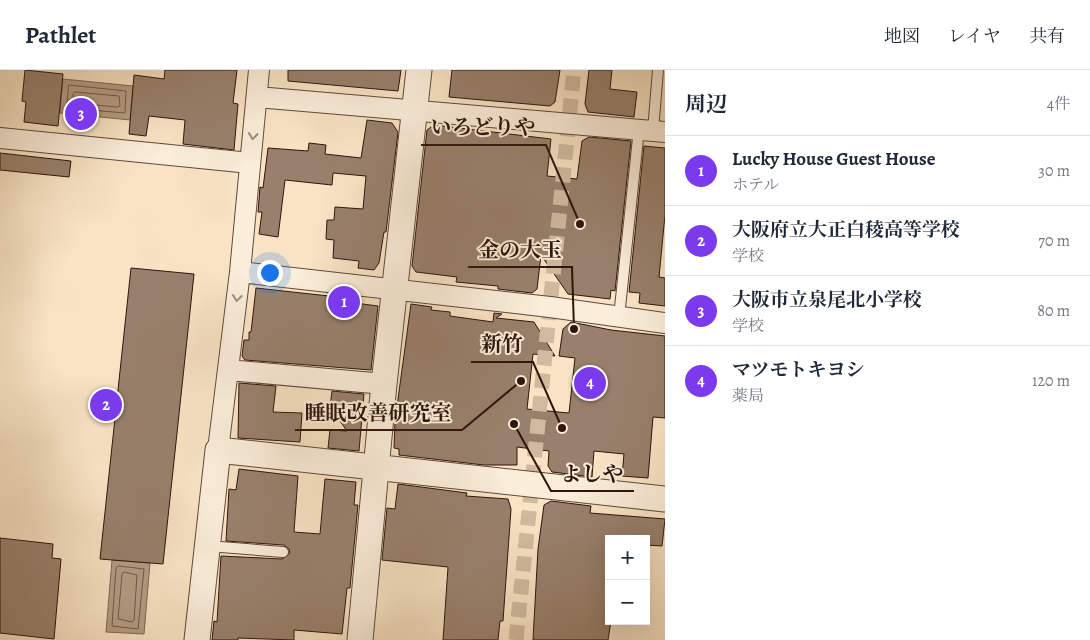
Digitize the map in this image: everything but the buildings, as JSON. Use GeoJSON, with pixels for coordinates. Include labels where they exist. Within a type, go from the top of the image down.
{"type":"FeatureCollection","features":[{"type":"Feature","properties":{"kind":"street"},"geometry":{"type":"LineString","coordinates":[[197,640],[240,272],[259,70]]}},
{"type":"Feature","properties":{"kind":"street"},"geometry":{"type":"LineString","coordinates":[[360,640],[384,384],[396,290],[419,70]]}},
{"type":"Feature","properties":{"kind":"street"},"geometry":{"type":"LineString","coordinates":[[257,97],[652,131]]}},
{"type":"Feature","properties":{"kind":"street"},"geometry":{"type":"LineString","coordinates":[[0,138],[250,163]]}},
{"type":"Feature","properties":{"kind":"street"},"geometry":{"type":"LineString","coordinates":[[240,272],[665,323]]}},
{"type":"Feature","properties":{"kind":"street"},"geometry":{"type":"LineString","coordinates":[[228,370],[384,384]]}},
{"type":"Feature","properties":{"kind":"street"},"geometry":{"type":"LineString","coordinates":[[218,450],[665,499]]}},
{"type":"Feature","properties":{"kind":"lane"},"geometry":{"type":"LineString","coordinates":[[619,317],[652,131],[658,70]]}},
{"type":"Feature","properties":{"kind":"lane"},"geometry":{"type":"LineString","coordinates":[[207,546],[283,552]]}},
{"type":"Feature","properties":{"kind":"water"},"geometry":{"type":"Polygon","coordinates":[[[63,79],[133,86],[130,120],[60,113],[63,79]]]}},
{"type":"Feature","properties":{"kind":"water"},"geometry":{"type":"Polygon","coordinates":[[[112,560],[150,563],[144,634],[106,632],[112,560]]]}},
{"type":"Feature","properties":{"kind":"tunnel"},"geometry":{"type":"LineString","coordinates":[[516,640],[574,70]]}},
{"type":"Feature","properties":{"kind":"place","name":"大阪市立泉尾北小学校"},"geometry":{"type":"Point","coordinates":[81,114]}},
{"type":"Feature","properties":{"kind":"place","name":"いろどりや"},"geometry":{"type":"Point","coordinates":[580,224]}},
{"type":"Feature","properties":{"kind":"place","name":"Lucky House Guest House"},"geometry":{"type":"Point","coordinates":[344,302]}},
{"type":"Feature","properties":{"kind":"place","name":"金の大玉"},"geometry":{"type":"Point","coordinates":[574,329]}},
{"type":"Feature","properties":{"kind":"place","name":"睡眠改善研究室"},"geometry":{"type":"Point","coordinates":[521,381]}},
{"type":"Feature","properties":{"kind":"place","name":"マツモトキヨシ"},"geometry":{"type":"Point","coordinates":[590,383]}},
{"type":"Feature","properties":{"kind":"place","name":"大阪府立大正白稜高等学校"},"geometry":{"type":"Point","coordinates":[106,405]}},
{"type":"Feature","properties":{"kind":"place","name":"よしや"},"geometry":{"type":"Point","coordinates":[514,424]}},
{"type":"Feature","properties":{"kind":"place","name":"新竹"},"geometry":{"type":"Point","coordinates":[562,428]}}]}
